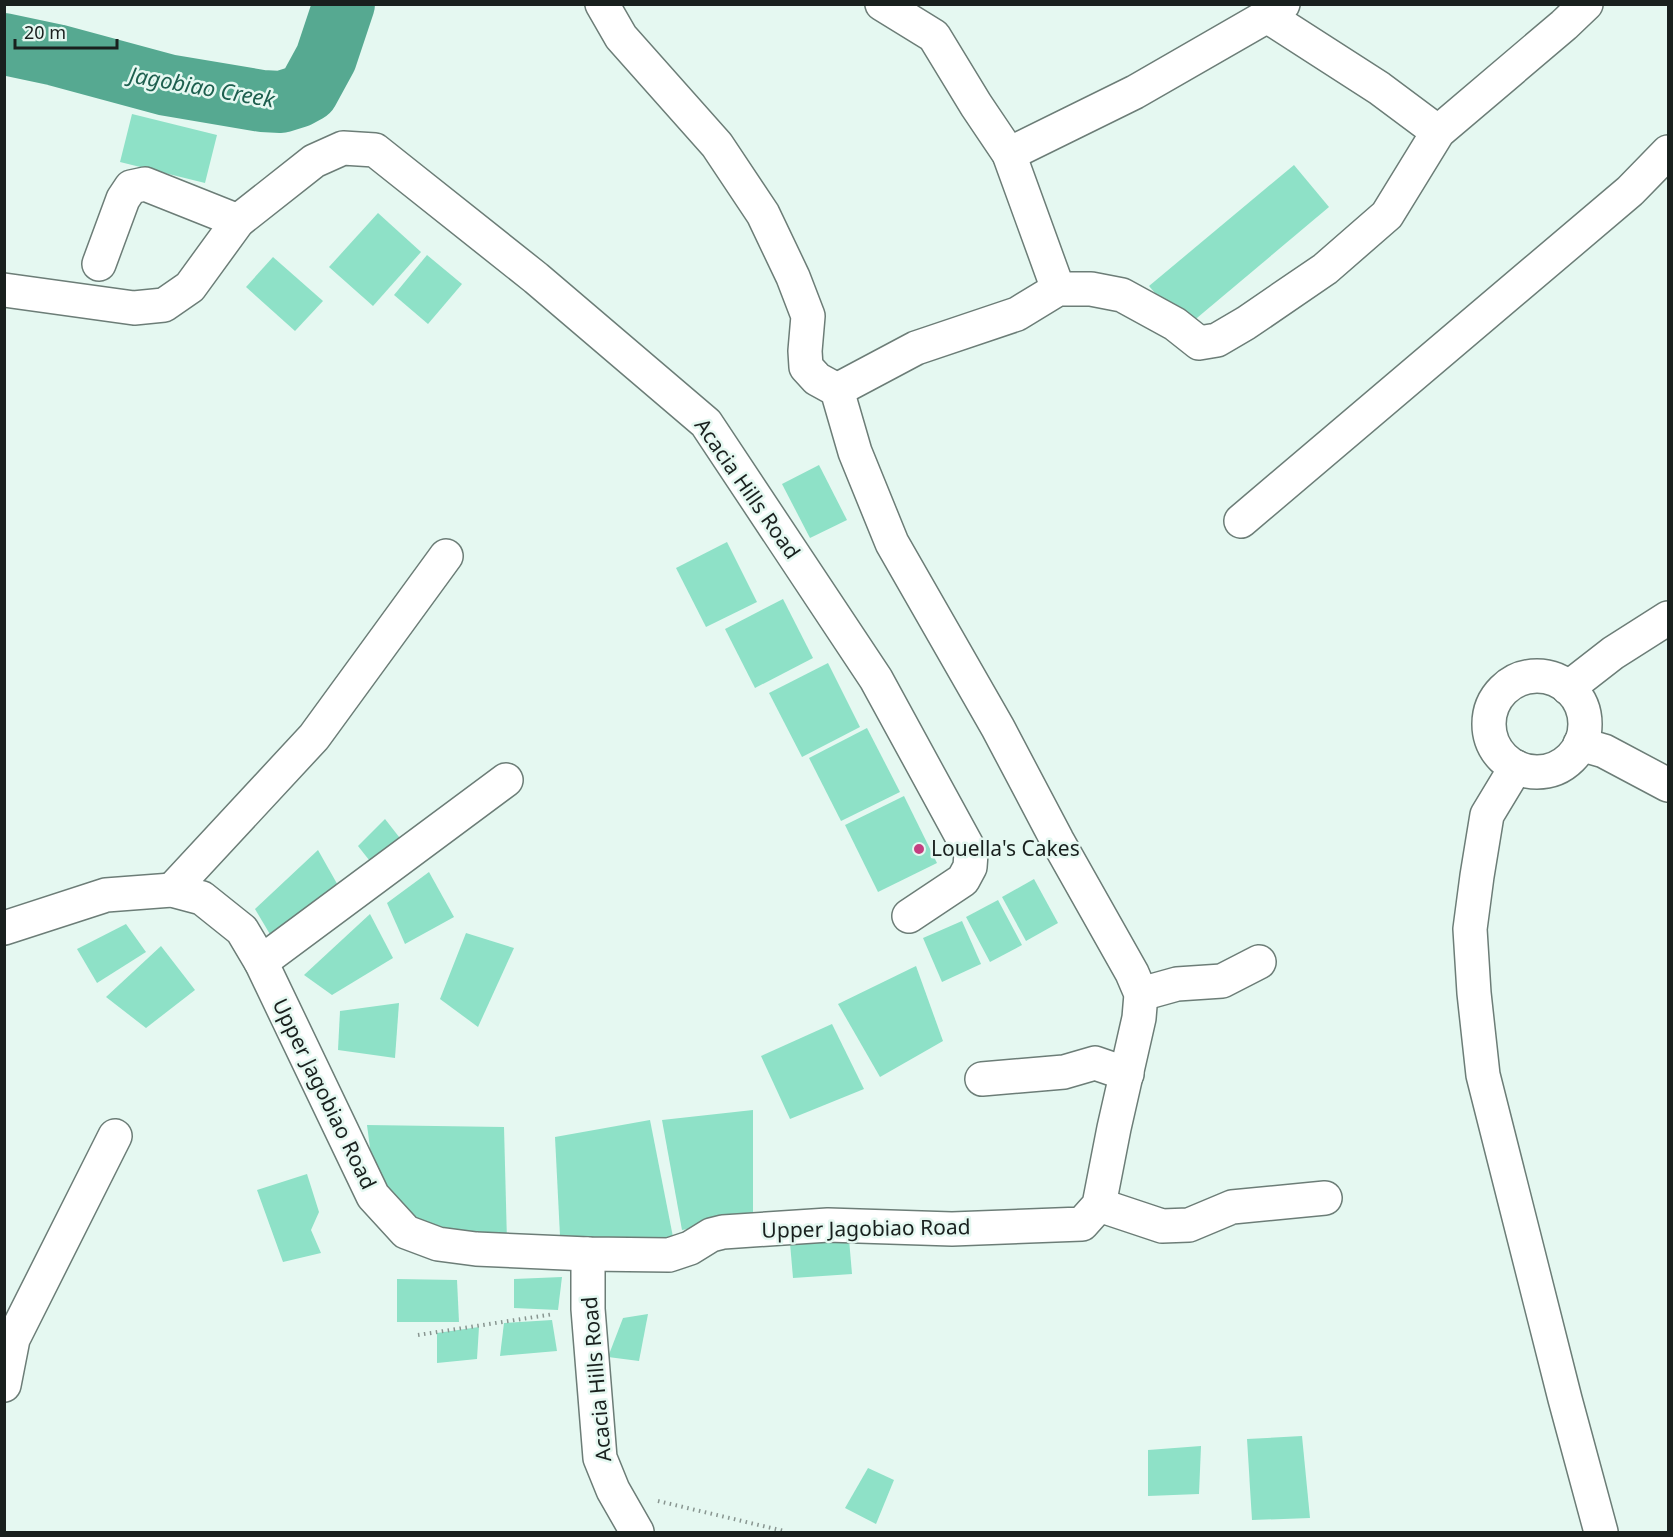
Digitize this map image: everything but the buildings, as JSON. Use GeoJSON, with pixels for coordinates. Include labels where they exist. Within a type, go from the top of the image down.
{"type":"FeatureCollection","features":[{"type":"Feature","properties":{"kind":"street"},"geometry":{"type":"LineString","coordinates":[[602,4],[621,36],[717,145],[763,214],[793,277],[808,316],[806,367],[817,379],[837,390],[855,452],[891,543],[998,728],[1057,840],[1132,973],[1141,994],[1139,1018],[1099,1205],[1162,1226],[1189,1225],[1232,1207],[1325,1198]]}},
{"type":"Feature","properties":{"kind":"street"},"geometry":{"type":"LineString","coordinates":[[882,4],[934,36],[1009,154],[1058,289]]}},
{"type":"Feature","properties":{"kind":"street"},"geometry":{"type":"LineString","coordinates":[[837,390],[916,348],[1017,314],[1058,289],[1091,289],[1122,295],[1175,324],[1199,343],[1217,340],[1325,269],[1387,215],[1438,132],[1586,4]]}},
{"type":"Feature","properties":{"kind":"street"},"geometry":{"type":"LineString","coordinates":[[1009,154],[1135,92],[1275,10],[1438,132]]}},
{"type":"Feature","properties":{"kind":"street","name":"Acacia Hills Road"},"geometry":{"type":"LineString","coordinates":[[4,290],[134,308],[164,306],[190,287],[238,221],[314,161],[343,148],[375,150],[536,278],[706,423],[876,679],[971,853],[970,867],[963,880],[909,916]]}},
{"type":"Feature","properties":{"kind":"street"},"geometry":{"type":"LineString","coordinates":[[1241,521],[1630,191],[1668,152]]}},
{"type":"Feature","properties":{"kind":"street"},"geometry":{"type":"LineString","coordinates":[[99,264],[123,200],[131,186],[145,184],[238,221]]}},
{"type":"Feature","properties":{"kind":"street"},"geometry":{"type":"LineString","coordinates":[[172,890],[314,737],[446,556]]}},
{"type":"Feature","properties":{"kind":"street"},"geometry":{"type":"LineString","coordinates":[[1568,688],[1613,653],[1668,618]]}},
{"type":"Feature","properties":{"kind":"street"},"geometry":{"type":"LineString","coordinates":[[1533,676],[1557,681],[1575,695],[1583,714],[1584,724],[1580,744],[1567,760],[1548,771],[1526,771],[1516,767],[1505,760],[1491,740],[1489,727],[1493,703],[1510,684],[1521,679],[1533,676]]}},
{"type":"Feature","properties":{"kind":"street"},"geometry":{"type":"LineString","coordinates":[[1580,744],[1604,751],[1668,785]]}},
{"type":"Feature","properties":{"kind":"street"},"geometry":{"type":"LineString","coordinates":[[1516,767],[1487,815],[1470,929],[1483,1075],[1601,1533]]}},
{"type":"Feature","properties":{"kind":"street"},"geometry":{"type":"LineString","coordinates":[[261,962],[506,780]]}},
{"type":"Feature","properties":{"kind":"street","name":"Upper Jagobiao Road"},"geometry":{"type":"LineString","coordinates":[[4,928],[106,895],[172,890],[202,898],[242,930],[261,962],[373,1196],[406,1232],[438,1244],[476,1250],[669,1255],[690,1248],[711,1235],[723,1232],[828,1225],[952,1229],[1082,1224],[1099,1205]]}},
{"type":"Feature","properties":{"kind":"street"},"geometry":{"type":"LineString","coordinates":[[1141,994],[1177,984],[1222,981],[1259,962]]}},
{"type":"Feature","properties":{"kind":"street"},"geometry":{"type":"LineString","coordinates":[[982,1079],[1064,1072],[1095,1063],[1126,1074]]}},
{"type":"Feature","properties":{"kind":"street"},"geometry":{"type":"LineString","coordinates":[[4,1385],[13,1339],[115,1136]]}},
{"type":"Feature","properties":{"kind":"street","name":"Acacia Hills Road"},"geometry":{"type":"LineString","coordinates":[[588,1254],[588,1309],[600,1458],[637,1533]]}},
{"type":"Feature","properties":{"kind":"path"},"geometry":{"type":"LineString","coordinates":[[418,1335],[588,1309]]}},
{"type":"Feature","properties":{"kind":"path"},"geometry":{"type":"LineString","coordinates":[[614,1490],[784,1531]]}},
{"type":"Feature","properties":{"kind":"waterway","name":"Jagobiao Creek"},"geometry":{"type":"LineString","coordinates":[[4,44],[56,55],[167,85],[262,101],[281,102],[308,91],[326,58],[344,4]]}},
{"type":"Feature","properties":{"kind":"place","name":"Louella's Cakes"},"geometry":{"type":"Point","coordinates":[919,849]}}]}
